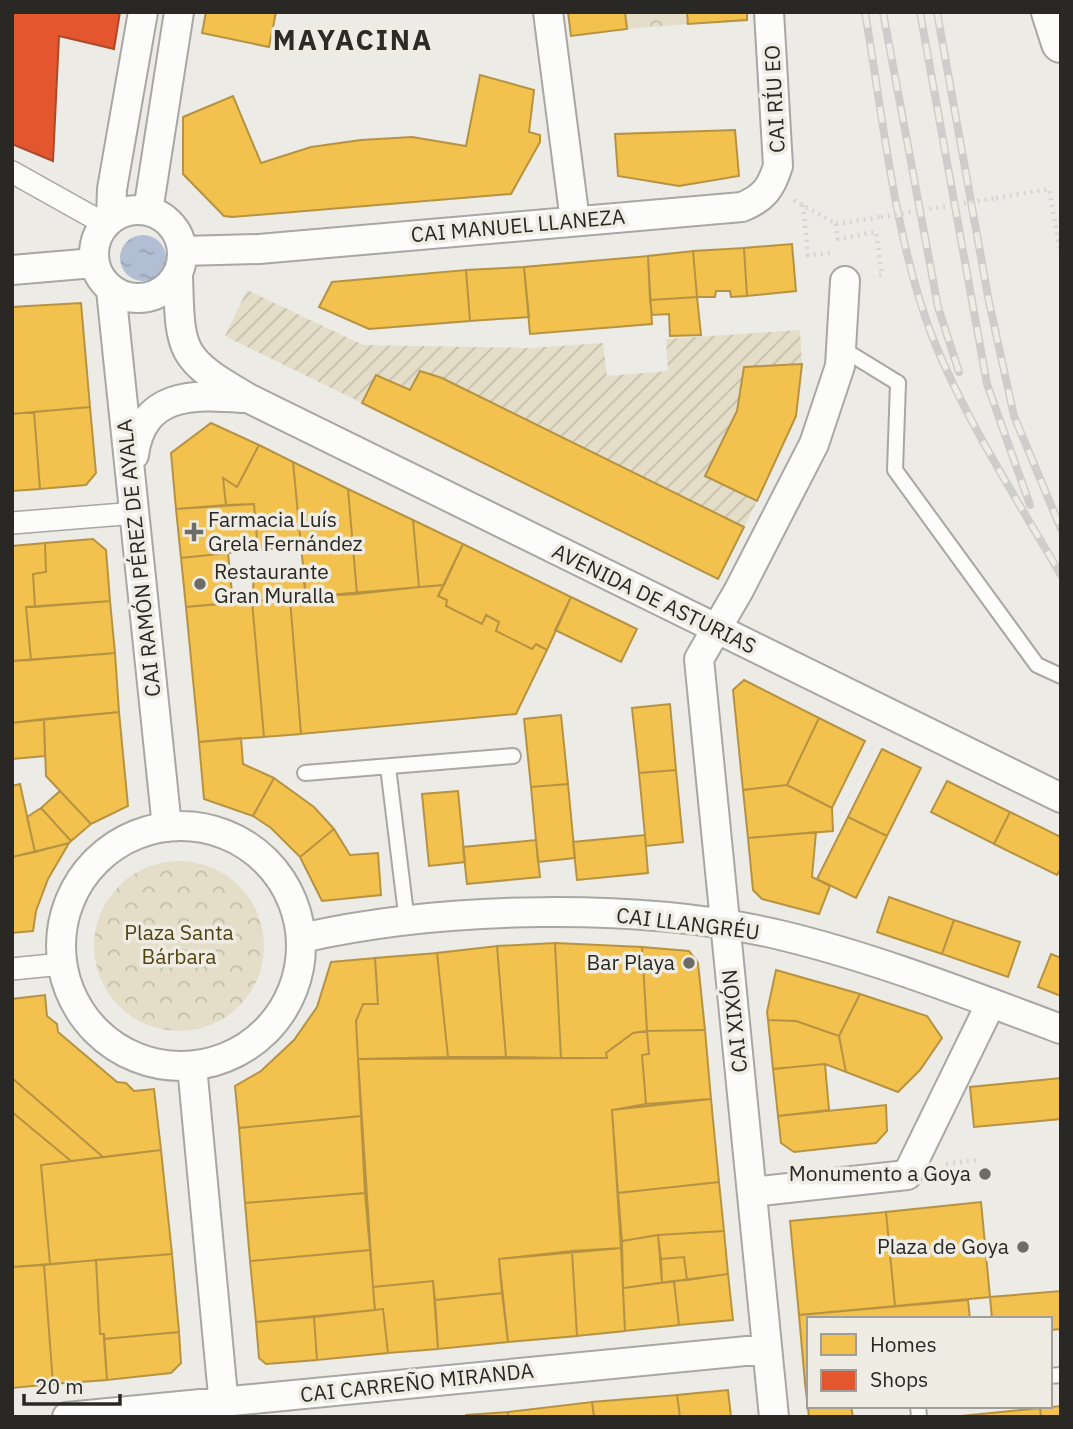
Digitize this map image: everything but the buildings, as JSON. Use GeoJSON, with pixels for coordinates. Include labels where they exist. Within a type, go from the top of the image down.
{"type":"FeatureCollection","features":[{"type":"Feature","properties":{"kind":"highway"},"geometry":{"type":"LineString","coordinates":[[1051,12],[1061,43]]}},
{"type":"Feature","properties":{"kind":"street"},"geometry":{"type":"LineString","coordinates":[[108,221],[143,12]]}},
{"type":"Feature","properties":{"kind":"street"},"geometry":{"type":"LineString","coordinates":[[148,211],[179,12]]}},
{"type":"Feature","properties":{"kind":"street"},"geometry":{"type":"LineString","coordinates":[[548,12],[575,222]]}},
{"type":"Feature","properties":{"kind":"street","name":"CAI RÍU EO"},"geometry":{"type":"LineString","coordinates":[[769,12],[779,143],[778,166],[772,185]]}},
{"type":"Feature","properties":{"kind":"street"},"geometry":{"type":"LineString","coordinates":[[12,172],[108,221]]}},
{"type":"Feature","properties":{"kind":"street","name":"CAI MANUEL LLANEZA"},"geometry":{"type":"LineString","coordinates":[[180,262],[259,249],[742,207],[759,200],[772,185]]}},
{"type":"Feature","properties":{"kind":"street"},"geometry":{"type":"LineString","coordinates":[[148,211],[172,226],[180,262],[160,293],[135,299],[111,290],[97,273],[94,263],[97,235],[108,221],[125,212],[148,211]]}},
{"type":"Feature","properties":{"kind":"street","name":"AVENIDA DE ASTURIAS"},"geometry":{"type":"LineString","coordinates":[[180,262],[180,331],[185,349],[202,371],[248,398],[1061,798]]}},
{"type":"Feature","properties":{"kind":"street"},"geometry":{"type":"LineString","coordinates":[[12,270],[94,263]]}},
{"type":"Feature","properties":{"kind":"street","name":"CAI XIXÓN"},"geometry":{"type":"LineString","coordinates":[[774,1417],[699,659],[739,590],[814,444],[840,366],[845,281]]}},
{"type":"Feature","properties":{"kind":"street","name":"CAI RAMÓN PÉREZ DE AYALA"},"geometry":{"type":"LineString","coordinates":[[111,290],[167,827]]}},
{"type":"Feature","properties":{"kind":"street","name":"AVENIDA DE ASTURIAS"},"geometry":{"type":"LineString","coordinates":[[131,475],[135,443],[146,418],[171,400],[200,394],[248,398]]}},
{"type":"Feature","properties":{"kind":"street"},"geometry":{"type":"LineString","coordinates":[[12,523],[136,513]]}},
{"type":"Feature","properties":{"kind":"street"},"geometry":{"type":"LineString","coordinates":[[167,827],[206,828],[243,842],[273,867],[293,900],[302,938],[299,974],[286,1008],[262,1036],[232,1056],[192,1066],[160,1065],[124,1053],[94,1030],[73,1000],[62,964],[62,926],[75,890],[98,859],[130,837],[167,827]]}},
{"type":"Feature","properties":{"kind":"street","name":"CAI LLANGRÉU"},"geometry":{"type":"LineString","coordinates":[[302,938],[343,929],[407,922],[572,912],[724,924],[852,955],[1061,1029]]}},
{"type":"Feature","properties":{"kind":"street"},"geometry":{"type":"LineString","coordinates":[[12,969],[62,964]]}},
{"type":"Feature","properties":{"kind":"street"},"geometry":{"type":"LineString","coordinates":[[752,1192],[907,1175],[991,1003]]}},
{"type":"Feature","properties":{"kind":"street"},"geometry":{"type":"LineString","coordinates":[[192,1066],[224,1409]]}},
{"type":"Feature","properties":{"kind":"street","name":"CAI CARREÑO MIRANDA"},"geometry":{"type":"LineString","coordinates":[[67,1417],[224,1409],[767,1349]]}},
{"type":"Feature","properties":{"kind":"lane"},"geometry":{"type":"LineString","coordinates":[[841,348],[898,383],[895,470],[1037,665],[1061,676]]}},
{"type":"Feature","properties":{"kind":"lane"},"geometry":{"type":"LineString","coordinates":[[305,772],[513,756]]}},
{"type":"Feature","properties":{"kind":"lane"},"geometry":{"type":"LineString","coordinates":[[388,766],[407,922]]}},
{"type":"Feature","properties":{"kind":"path"},"geometry":{"type":"LineString","coordinates":[[772,185],[836,224],[1049,190],[1060,250]]}},
{"type":"Feature","properties":{"kind":"path"},"geometry":{"type":"LineString","coordinates":[[803,205],[808,255],[840,252]]}},
{"type":"Feature","properties":{"kind":"path"},"geometry":{"type":"LineString","coordinates":[[836,224],[838,239],[876,232],[880,265]]}},
{"type":"Feature","properties":{"kind":"green space"},"geometry":{"type":"Polygon","coordinates":[[[625,12],[687,12],[688,24],[627,29],[625,12]]]}},
{"type":"Feature","properties":{"kind":"green space"},"geometry":{"type":"Polygon","coordinates":[[[247,290],[363,345],[531,348],[603,343],[607,376],[668,371],[666,339],[800,330],[802,364],[744,367],[737,411],[706,476],[757,501],[744,527],[442,378],[420,371],[410,390],[376,375],[362,403],[225,336],[247,290]]]}},
{"type":"Feature","properties":{"kind":"green space","name":"Plaza Santa Bárbara"},"geometry":{"type":"Polygon","coordinates":[[[179,861],[212,868],[239,886],[257,913],[264,946],[257,979],[239,1006],[212,1024],[179,1031],[146,1024],[119,1006],[101,979],[94,946],[101,913],[119,886],[146,868],[179,861]]]}},
{"type":"Feature","properties":{"kind":"water"},"geometry":{"type":"Polygon","coordinates":[[[143,235],[159,242],[166,258],[159,274],[143,281],[127,274],[120,258],[127,242],[143,235]]]}},
{"type":"Feature","properties":{"kind":"railway"},"geometry":{"type":"LineString","coordinates":[[865,12],[899,217],[919,298],[932,336],[975,428],[1061,575]]}},
{"type":"Feature","properties":{"kind":"railway"},"geometry":{"type":"LineString","coordinates":[[883,12],[938,307],[959,372]]}},
{"type":"Feature","properties":{"kind":"railway"},"geometry":{"type":"LineString","coordinates":[[920,12],[987,384],[1030,505]]}},
{"type":"Feature","properties":{"kind":"railway"},"geometry":{"type":"LineString","coordinates":[[937,12],[989,302],[1014,416],[1061,529]]}},
{"type":"Feature","properties":{"kind":"place","name":"Farmacia Luís Grela Fernández"},"geometry":{"type":"Point","coordinates":[194,532]}},
{"type":"Feature","properties":{"kind":"place","name":"Restaurante Gran Muralla"},"geometry":{"type":"Point","coordinates":[200,584]}},
{"type":"Feature","properties":{"kind":"place","name":"Bar Playa"},"geometry":{"type":"Point","coordinates":[689,963]}},
{"type":"Feature","properties":{"kind":"place","name":"Monumento a Goya"},"geometry":{"type":"Point","coordinates":[985,1174]}},
{"type":"Feature","properties":{"kind":"place","name":"Plaza de Goya"},"geometry":{"type":"Point","coordinates":[1023,1247]}},
{"type":"Feature","properties":{"kind":"district","name":"MAYACINA"},"geometry":{"type":"Point","coordinates":[353,40]}}]}
